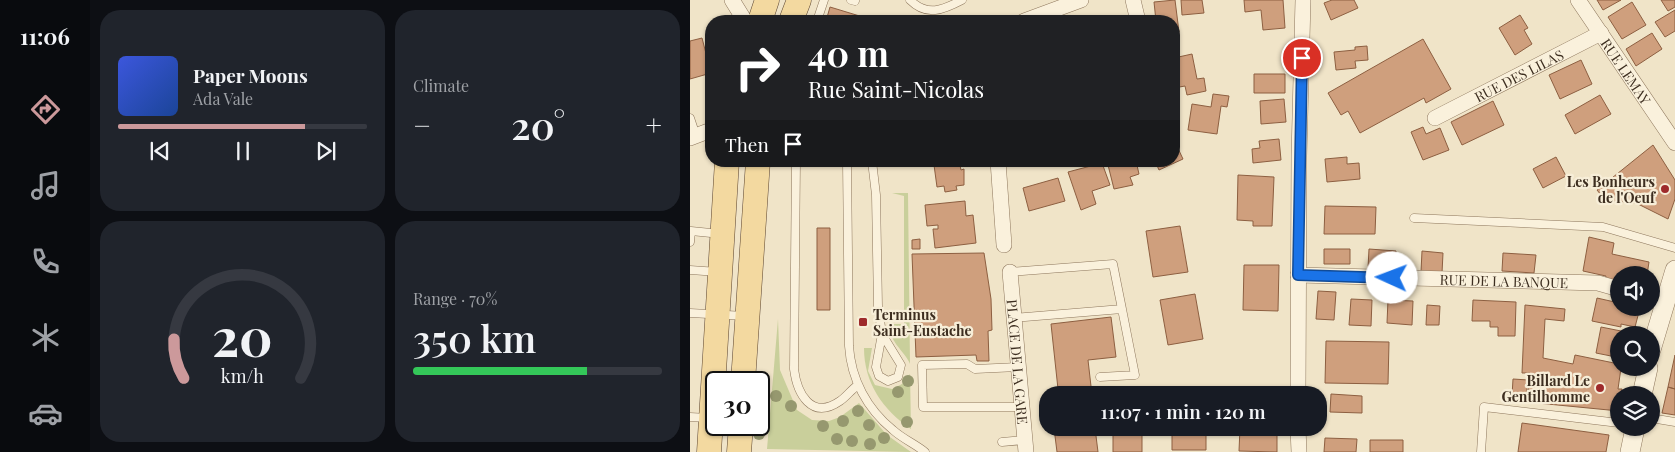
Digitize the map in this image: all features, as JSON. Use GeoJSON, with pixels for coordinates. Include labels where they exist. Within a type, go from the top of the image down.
{"type":"FeatureCollection","features":[{"type":"Feature","properties":{"kind":"main road"},"geometry":{"type":"LineString","coordinates":[[762,15],[767,0]]}},
{"type":"Feature","properties":{"kind":"main road"},"geometry":{"type":"LineString","coordinates":[[793,15],[798,0]]}},
{"type":"Feature","properties":{"kind":"main road"},"geometry":{"type":"LineString","coordinates":[[708,452],[700,417],[716,313],[726,167]]}},
{"type":"Feature","properties":{"kind":"main road"},"geometry":{"type":"LineString","coordinates":[[744,371],[758,167]]}},
{"type":"Feature","properties":{"kind":"main road"},"geometry":{"type":"LineString","coordinates":[[739,452],[740,436]]}},
{"type":"Feature","properties":{"kind":"street"},"geometry":{"type":"LineString","coordinates":[[732,0],[741,15]]}},
{"type":"Feature","properties":{"kind":"street"},"geometry":{"type":"LineString","coordinates":[[1040,15],[1081,0]]}},
{"type":"Feature","properties":{"kind":"street"},"geometry":{"type":"LineString","coordinates":[[1134,0],[1137,15]]}},
{"type":"Feature","properties":{"kind":"street"},"geometry":{"type":"LineString","coordinates":[[1298,386],[1303,0]]}},
{"type":"Feature","properties":{"kind":"street","name":"RUE LEMAY"},"geometry":{"type":"LineString","coordinates":[[1578,0],[1675,143]]}},
{"type":"Feature","properties":{"kind":"street","name":"RUE DES LILAS"},"geometry":{"type":"LineString","coordinates":[[1436,118],[1601,33]]}},
{"type":"Feature","properties":{"kind":"street"},"geometry":{"type":"LineString","coordinates":[[693,137],[705,132]]}},
{"type":"Feature","properties":{"kind":"street"},"geometry":{"type":"LineString","coordinates":[[998,167],[1004,245]]}},
{"type":"Feature","properties":{"kind":"street"},"geometry":{"type":"LineString","coordinates":[[1660,296],[1675,270]]}},
{"type":"Feature","properties":{"kind":"street","name":"PLACE DE LA GARE"},"geometry":{"type":"LineString","coordinates":[[1010,272],[1025,446]]}},
{"type":"Feature","properties":{"kind":"street","name":"RUE DE LA BANQUE"},"geometry":{"type":"LineString","coordinates":[[1298,275],[1598,283],[1610,286]]}},
{"type":"Feature","properties":{"kind":"street"},"geometry":{"type":"LineString","coordinates":[[1298,436],[1299,452]]}},
{"type":"Feature","properties":{"kind":"street"},"geometry":{"type":"LineString","coordinates":[[1630,452],[1633,436]]}},
{"type":"Feature","properties":{"kind":"lane"},"geometry":{"type":"LineString","coordinates":[[819,15],[824,0]]}},
{"type":"Feature","properties":{"kind":"lane"},"geometry":{"type":"LineString","coordinates":[[910,0],[929,11],[939,11],[962,0]]}},
{"type":"Feature","properties":{"kind":"lane"},"geometry":{"type":"LineString","coordinates":[[690,118],[693,137]]}},
{"type":"Feature","properties":{"kind":"lane"},"geometry":{"type":"LineString","coordinates":[[796,167],[794,369],[797,387],[804,400],[810,404],[823,406],[838,402],[858,386]]}},
{"type":"Feature","properties":{"kind":"lane"},"geometry":{"type":"LineString","coordinates":[[847,167],[849,346],[851,369],[858,386],[885,424],[925,452]]}},
{"type":"Feature","properties":{"kind":"lane"},"geometry":{"type":"LineString","coordinates":[[873,167],[876,195],[878,306],[882,334],[901,368],[898,377],[888,382],[882,379],[877,372],[877,354],[882,334]]}},
{"type":"Feature","properties":{"kind":"lane"},"geometry":{"type":"LineString","coordinates":[[1414,218],[1603,227],[1675,248]]}},
{"type":"Feature","properties":{"kind":"lane"},"geometry":{"type":"LineString","coordinates":[[690,242],[691,231],[720,234]]}},
{"type":"Feature","properties":{"kind":"lane"},"geometry":{"type":"LineString","coordinates":[[1010,272],[1113,264],[1134,375],[1100,377]]}},
{"type":"Feature","properties":{"kind":"lane"},"geometry":{"type":"LineString","coordinates":[[690,270],[718,272]]}},
{"type":"Feature","properties":{"kind":"lane"},"geometry":{"type":"LineString","coordinates":[[1014,318],[1122,309]]}},
{"type":"Feature","properties":{"kind":"lane"},"geometry":{"type":"LineString","coordinates":[[690,313],[747,316]]}},
{"type":"Feature","properties":{"kind":"lane"},"geometry":{"type":"LineString","coordinates":[[1018,367],[975,369],[967,364],[922,364],[922,407],[1022,407]]}},
{"type":"Feature","properties":{"kind":"lane"},"geometry":{"type":"LineString","coordinates":[[1481,452],[1484,407],[1610,421]]}},
{"type":"Feature","properties":{"kind":"lane"},"geometry":{"type":"LineString","coordinates":[[1660,420],[1675,422]]}},
{"type":"Feature","properties":{"kind":"lane"},"geometry":{"type":"LineString","coordinates":[[1002,442],[1025,446]]}},
{"type":"Feature","properties":{"kind":"green space"},"geometry":{"type":"Polygon","coordinates":[[[892,193],[908,193],[910,364],[893,340],[891,334],[893,324],[904,324],[904,196],[892,193]]]}},
{"type":"Feature","properties":{"kind":"green space"},"geometry":{"type":"Polygon","coordinates":[[[778,319],[780,370],[797,410],[812,420],[829,421],[840,417],[859,403],[887,435],[911,452],[767,449],[768,436],[770,436],[770,414],[778,319]]]}},
{"type":"Feature","properties":{"kind":"green space"},"geometry":{"type":"Polygon","coordinates":[[[864,348],[872,348],[868,371],[875,385],[892,389],[902,384],[910,374],[911,429],[884,404],[871,384],[867,373],[864,348]]]}},
{"type":"Feature","properties":{"kind":"building"},"geometry":{"type":"Polygon","coordinates":[[[1175,0],[1177,15],[1155,15],[1154,2],[1175,0]]]}},
{"type":"Feature","properties":{"kind":"building"},"geometry":{"type":"Polygon","coordinates":[[[1181,0],[1202,0],[1204,13],[1182,15],[1181,0]]]}},
{"type":"Feature","properties":{"kind":"building"},"geometry":{"type":"Polygon","coordinates":[[[1244,0],[1283,0],[1285,28],[1263,30],[1261,10],[1245,12],[1244,0]]]}},
{"type":"Feature","properties":{"kind":"building"},"geometry":{"type":"Polygon","coordinates":[[[1332,0],[1354,0],[1358,8],[1331,20],[1324,3],[1332,0]]]}},
{"type":"Feature","properties":{"kind":"building"},"geometry":{"type":"Polygon","coordinates":[[[1597,0],[1621,0],[1603,10],[1597,0]]]}},
{"type":"Feature","properties":{"kind":"building"},"geometry":{"type":"Polygon","coordinates":[[[1661,0],[1675,0],[1675,7],[1668,11],[1661,0]]]}},
{"type":"Feature","properties":{"kind":"building"},"geometry":{"type":"Polygon","coordinates":[[[1632,2],[1646,25],[1622,39],[1608,17],[1632,2]]]}},
{"type":"Feature","properties":{"kind":"building"},"geometry":{"type":"Polygon","coordinates":[[[830,7],[856,15],[828,15],[830,7]]]}},
{"type":"Feature","properties":{"kind":"building"},"geometry":{"type":"Polygon","coordinates":[[[1675,10],[1675,31],[1665,37],[1655,22],[1675,10]]]}},
{"type":"Feature","properties":{"kind":"building"},"geometry":{"type":"Polygon","coordinates":[[[1520,15],[1528,28],[1524,30],[1532,44],[1515,55],[1499,28],[1520,15]]]}},
{"type":"Feature","properties":{"kind":"building"},"geometry":{"type":"Polygon","coordinates":[[[1652,33],[1662,49],[1636,66],[1626,49],[1652,33]]]}},
{"type":"Feature","properties":{"kind":"building"},"geometry":{"type":"Polygon","coordinates":[[[702,38],[705,50],[705,75],[690,79],[690,41],[702,38]]]}},
{"type":"Feature","properties":{"kind":"building"},"geometry":{"type":"Polygon","coordinates":[[[1423,39],[1451,89],[1426,103],[1424,98],[1360,133],[1348,111],[1341,115],[1328,93],[1423,39]]]}},
{"type":"Feature","properties":{"kind":"building"},"geometry":{"type":"Polygon","coordinates":[[[1367,46],[1368,60],[1355,61],[1356,68],[1336,70],[1334,52],[1355,50],[1355,47],[1367,46]]]}},
{"type":"Feature","properties":{"kind":"building"},"geometry":{"type":"Polygon","coordinates":[[[1192,54],[1197,79],[1204,78],[1206,91],[1187,95],[1185,86],[1180,87],[1180,57],[1192,54]]]}},
{"type":"Feature","properties":{"kind":"building"},"geometry":{"type":"Polygon","coordinates":[[[1581,60],[1592,84],[1560,99],[1549,75],[1581,60]]]}},
{"type":"Feature","properties":{"kind":"building"},"geometry":{"type":"Polygon","coordinates":[[[1254,74],[1285,74],[1285,93],[1254,93],[1254,74]]]}},
{"type":"Feature","properties":{"kind":"building"},"geometry":{"type":"Polygon","coordinates":[[[1213,94],[1229,96],[1227,107],[1221,106],[1217,134],[1188,130],[1192,104],[1211,107],[1213,94]]]}},
{"type":"Feature","properties":{"kind":"building"},"geometry":{"type":"Polygon","coordinates":[[[1600,95],[1611,114],[1575,134],[1565,115],[1600,95]]]}},
{"type":"Feature","properties":{"kind":"building"},"geometry":{"type":"Polygon","coordinates":[[[1284,99],[1286,122],[1261,124],[1260,101],[1284,99]]]}},
{"type":"Feature","properties":{"kind":"building"},"geometry":{"type":"Polygon","coordinates":[[[1493,101],[1504,125],[1462,145],[1451,122],[1493,101]]]}},
{"type":"Feature","properties":{"kind":"building"},"geometry":{"type":"Polygon","coordinates":[[[1423,127],[1426,134],[1440,128],[1449,150],[1423,160],[1411,132],[1423,127]]]}},
{"type":"Feature","properties":{"kind":"building"},"geometry":{"type":"Polygon","coordinates":[[[1279,139],[1281,160],[1253,163],[1252,149],[1260,148],[1259,141],[1279,139]]]}},
{"type":"Feature","properties":{"kind":"building"},"geometry":{"type":"Polygon","coordinates":[[[1653,145],[1675,180],[1675,199],[1668,219],[1636,203],[1605,200],[1597,190],[1653,145]]]}},
{"type":"Feature","properties":{"kind":"building"},"geometry":{"type":"Polygon","coordinates":[[[1347,157],[1347,164],[1359,163],[1360,179],[1327,182],[1325,159],[1347,157]]]}},
{"type":"Feature","properties":{"kind":"building"},"geometry":{"type":"Polygon","coordinates":[[[1556,157],[1566,176],[1543,188],[1533,169],[1556,157]]]}},
{"type":"Feature","properties":{"kind":"building"},"geometry":{"type":"Polygon","coordinates":[[[934,167],[960,167],[961,170],[964,169],[964,185],[956,186],[957,190],[945,192],[944,186],[937,187],[934,167]]]}},
{"type":"Feature","properties":{"kind":"building"},"geometry":{"type":"Polygon","coordinates":[[[1087,167],[1103,167],[1110,185],[1092,191],[1096,204],[1081,210],[1068,172],[1087,167]]]}},
{"type":"Feature","properties":{"kind":"building"},"geometry":{"type":"Polygon","coordinates":[[[1108,167],[1137,167],[1139,174],[1130,177],[1133,185],[1114,189],[1108,167]]]}},
{"type":"Feature","properties":{"kind":"building"},"geometry":{"type":"Polygon","coordinates":[[[1238,175],[1274,177],[1272,226],[1253,226],[1253,221],[1237,220],[1238,175]]]}},
{"type":"Feature","properties":{"kind":"building"},"geometry":{"type":"Polygon","coordinates":[[[1058,178],[1065,201],[1029,211],[1023,188],[1058,178]]]}},
{"type":"Feature","properties":{"kind":"building"},"geometry":{"type":"Polygon","coordinates":[[[965,201],[966,216],[973,215],[976,243],[935,248],[933,229],[938,229],[938,225],[927,226],[925,205],[965,201]]]}},
{"type":"Feature","properties":{"kind":"building"},"geometry":{"type":"Polygon","coordinates":[[[1325,206],[1376,207],[1375,234],[1324,234],[1325,206]]]}},
{"type":"Feature","properties":{"kind":"building"},"geometry":{"type":"Polygon","coordinates":[[[1180,226],[1188,272],[1153,277],[1146,231],[1180,226]]]}},
{"type":"Feature","properties":{"kind":"building"},"geometry":{"type":"Polygon","coordinates":[[[817,228],[830,228],[830,310],[817,310],[817,228]]]}},
{"type":"Feature","properties":{"kind":"building"},"geometry":{"type":"Polygon","coordinates":[[[1589,237],[1614,243],[1612,254],[1649,262],[1648,266],[1610,266],[1610,282],[1605,281],[1606,276],[1583,271],[1589,237]]]}},
{"type":"Feature","properties":{"kind":"building"},"geometry":{"type":"Polygon","coordinates":[[[920,239],[920,249],[912,249],[912,240],[920,239]]]}},
{"type":"Feature","properties":{"kind":"building"},"geometry":{"type":"Polygon","coordinates":[[[1324,249],[1350,249],[1350,264],[1324,264],[1324,249]]]}},
{"type":"Feature","properties":{"kind":"building"},"geometry":{"type":"Polygon","coordinates":[[[1369,249],[1396,251],[1395,270],[1368,268],[1369,249]]]}},
{"type":"Feature","properties":{"kind":"building"},"geometry":{"type":"Polygon","coordinates":[[[1422,251],[1443,253],[1442,273],[1421,272],[1422,251]]]}},
{"type":"Feature","properties":{"kind":"building"},"geometry":{"type":"Polygon","coordinates":[[[984,253],[991,299],[992,330],[988,331],[989,361],[977,361],[976,355],[916,357],[912,254],[984,253]]]}},
{"type":"Feature","properties":{"kind":"building"},"geometry":{"type":"Polygon","coordinates":[[[1503,253],[1536,255],[1534,273],[1502,271],[1503,253]]]}},
{"type":"Feature","properties":{"kind":"building"},"geometry":{"type":"Polygon","coordinates":[[[1244,265],[1279,265],[1278,311],[1243,310],[1244,265]]]}},
{"type":"Feature","properties":{"kind":"building"},"geometry":{"type":"Polygon","coordinates":[[[1318,291],[1336,292],[1334,320],[1316,319],[1318,291]]]}},
{"type":"Feature","properties":{"kind":"building"},"geometry":{"type":"Polygon","coordinates":[[[1195,294],[1203,339],[1168,345],[1160,300],[1195,294]]]}},
{"type":"Feature","properties":{"kind":"building"},"geometry":{"type":"Polygon","coordinates":[[[1597,298],[1610,301],[1610,316],[1638,316],[1635,326],[1621,324],[1621,326],[1616,326],[1592,321],[1597,298]]]}},
{"type":"Feature","properties":{"kind":"building"},"geometry":{"type":"Polygon","coordinates":[[[1351,299],[1372,300],[1371,326],[1349,325],[1351,299]]]}},
{"type":"Feature","properties":{"kind":"building"},"geometry":{"type":"Polygon","coordinates":[[[1388,300],[1413,301],[1412,325],[1387,323],[1388,300]]]}},
{"type":"Feature","properties":{"kind":"building"},"geometry":{"type":"Polygon","coordinates":[[[1473,300],[1516,302],[1515,336],[1498,336],[1498,327],[1490,327],[1490,321],[1472,321],[1473,300]]]}},
{"type":"Feature","properties":{"kind":"building"},"geometry":{"type":"Polygon","coordinates":[[[1427,305],[1440,306],[1439,325],[1426,325],[1427,305]]]}},
{"type":"Feature","properties":{"kind":"building"},"geometry":{"type":"Polygon","coordinates":[[[1525,305],[1565,309],[1564,321],[1545,319],[1543,358],[1573,364],[1575,355],[1610,362],[1610,376],[1620,376],[1618,386],[1610,386],[1610,410],[1527,402],[1530,373],[1522,373],[1525,305]]]}},
{"type":"Feature","properties":{"kind":"building"},"geometry":{"type":"Polygon","coordinates":[[[1111,317],[1116,357],[1088,360],[1091,386],[1058,386],[1051,324],[1111,317]]]}},
{"type":"Feature","properties":{"kind":"building"},"geometry":{"type":"Polygon","coordinates":[[[1601,327],[1610,329],[1610,356],[1596,353],[1601,327]]]}},
{"type":"Feature","properties":{"kind":"building"},"geometry":{"type":"Polygon","coordinates":[[[1326,341],[1389,342],[1388,384],[1325,383],[1326,341]]]}},
{"type":"Feature","properties":{"kind":"building"},"geometry":{"type":"Polygon","coordinates":[[[1675,355],[1675,389],[1668,387],[1675,355]]]}},
{"type":"Feature","properties":{"kind":"building"},"geometry":{"type":"Polygon","coordinates":[[[1513,379],[1528,380],[1526,398],[1512,396],[1513,379]]]}},
{"type":"Feature","properties":{"kind":"building"},"geometry":{"type":"Polygon","coordinates":[[[1668,387],[1675,389],[1675,415],[1662,413],[1668,387]]]}},
{"type":"Feature","properties":{"kind":"building"},"geometry":{"type":"Polygon","coordinates":[[[1331,394],[1362,396],[1362,413],[1330,412],[1331,394]]]}},
{"type":"Feature","properties":{"kind":"building"},"geometry":{"type":"Polygon","coordinates":[[[1522,423],[1609,435],[1606,452],[1518,452],[1522,423]]]}},
{"type":"Feature","properties":{"kind":"building"},"geometry":{"type":"Polygon","coordinates":[[[1055,436],[1096,436],[1098,452],[1057,452],[1055,436]]]}},
{"type":"Feature","properties":{"kind":"building"},"geometry":{"type":"Polygon","coordinates":[[[1113,436],[1142,436],[1142,452],[1113,452],[1113,436]]]}},
{"type":"Feature","properties":{"kind":"building"},"geometry":{"type":"Polygon","coordinates":[[[1172,436],[1206,436],[1206,450],[1172,450],[1172,436]]]}},
{"type":"Feature","properties":{"kind":"building"},"geometry":{"type":"Polygon","coordinates":[[[1240,436],[1277,436],[1277,452],[1239,451],[1240,436]]]}},
{"type":"Feature","properties":{"kind":"building"},"geometry":{"type":"Polygon","coordinates":[[[1325,438],[1357,439],[1356,452],[1324,452],[1325,438]]]}},
{"type":"Feature","properties":{"kind":"building"},"geometry":{"type":"Polygon","coordinates":[[[1370,440],[1403,440],[1403,452],[1370,452],[1370,440]]]}},
{"type":"Feature","properties":{"kind":"place","name":"Les Bonheurs de l'Oeuf"},"geometry":{"type":"Point","coordinates":[1665,189]}},
{"type":"Feature","properties":{"kind":"place","name":"Terminus Saint-Eustache"},"geometry":{"type":"Point","coordinates":[863,322]}},
{"type":"Feature","properties":{"kind":"place","name":"Billard Le Gentilhomme"},"geometry":{"type":"Point","coordinates":[1600,388]}},
{"type":"Feature","properties":{"kind":"route"},"geometry":{"type":"LineString","coordinates":[[1302,58],[1298,275],[1392,278]]}}]}
